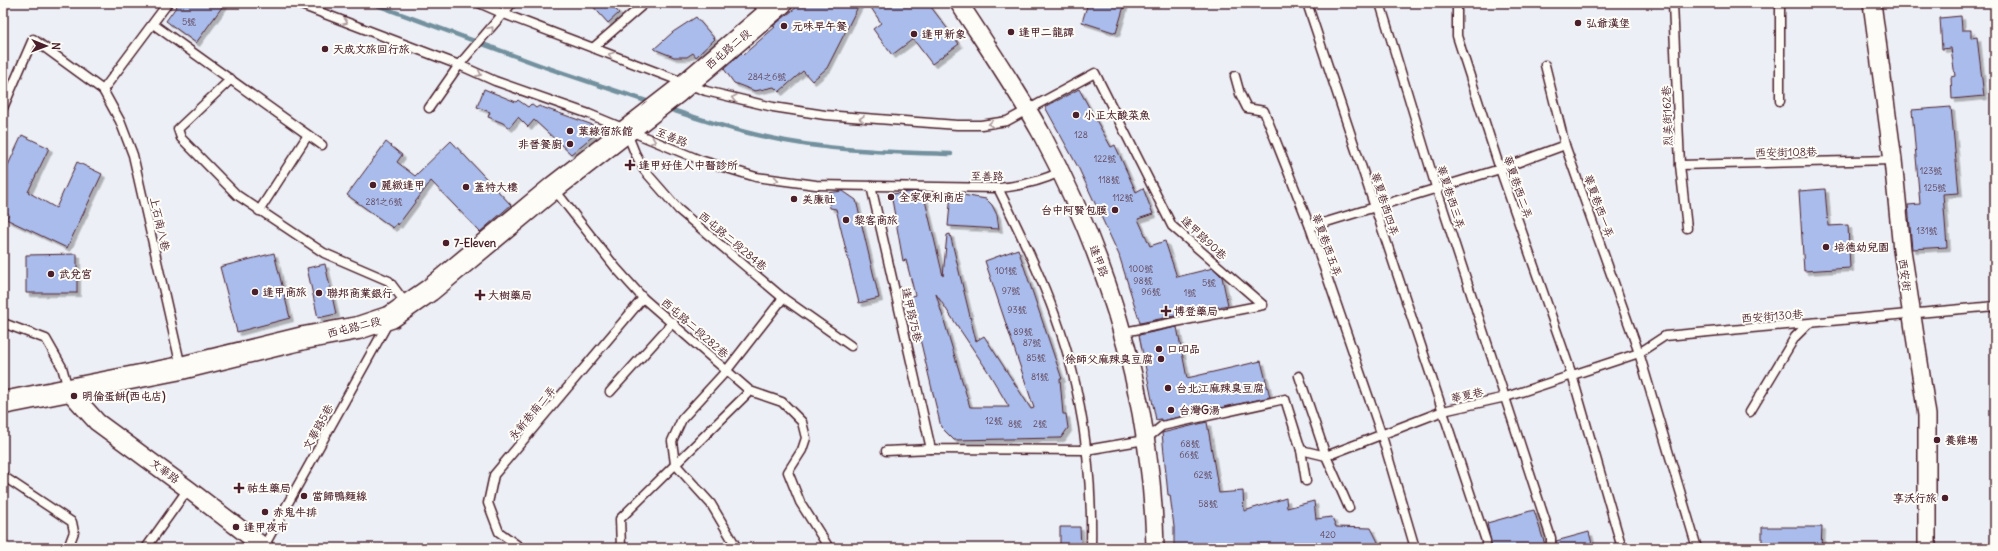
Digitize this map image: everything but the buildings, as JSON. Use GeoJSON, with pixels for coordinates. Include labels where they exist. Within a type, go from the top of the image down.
{"type":"FeatureCollection","features":[{"type":"Feature","properties":{"kind":"street","name":"逢甲路"},"geometry":{"type":"LineString","coordinates":[[959,3],[1028,111],[1060,172],[1093,245],[1124,332],[1131,360],[1152,487],[1155,548]]}},
{"type":"Feature","properties":{"kind":"street","name":"西安街"},"geometry":{"type":"LineString","coordinates":[[1872,3],[1893,160],[1910,313],[1927,415],[1927,548]]}},
{"type":"Feature","properties":{"kind":"street","name":"西屯路二段"},"geometry":{"type":"LineString","coordinates":[[3,403],[181,368],[304,338],[358,328],[399,311],[430,290],[553,188],[680,89],[769,7]]}},
{"type":"Feature","properties":{"kind":"street","name":"文華路"},"geometry":{"type":"LineString","coordinates":[[68,391],[97,422],[188,489],[264,548]]}},
{"type":"Feature","properties":{"kind":"lane"},"geometry":{"type":"LineString","coordinates":[[3,108],[33,39],[103,90],[168,3]]}},
{"type":"Feature","properties":{"kind":"lane","name":"至善路"},"geometry":{"type":"LineString","coordinates":[[296,3],[460,65],[495,81],[589,114],[634,125],[700,160],[756,177],[816,185],[998,188],[1020,186],[1042,181],[1060,172]]}},
{"type":"Feature","properties":{"kind":"lane"},"geometry":{"type":"LineString","coordinates":[[479,3],[593,48],[680,89],[723,96],[773,107],[867,120],[982,125],[1008,122],[1028,111]]}},
{"type":"Feature","properties":{"kind":"lane"},"geometry":{"type":"LineString","coordinates":[[429,108],[460,65],[512,3]]}},
{"type":"Feature","properties":{"kind":"lane"},"geometry":{"type":"LineString","coordinates":[[593,48],[645,3]]}},
{"type":"Feature","properties":{"kind":"lane","name":"華夏巷西四弄"},"geometry":{"type":"LineString","coordinates":[[1307,3],[1373,207],[1486,541],[1486,548]]}},
{"type":"Feature","properties":{"kind":"lane","name":"華夏巷西三弄"},"geometry":{"type":"LineString","coordinates":[[1380,3],[1436,187],[1551,538],[1551,548]]}},
{"type":"Feature","properties":{"kind":"lane","name":"華夏巷西二弄"},"geometry":{"type":"LineString","coordinates":[[1457,3],[1457,36],[1500,169],[1572,375],[1622,548]]}},
{"type":"Feature","properties":{"kind":"lane","name":"烈美街162巷"},"geometry":{"type":"LineString","coordinates":[[1673,3],[1680,165],[1687,228]]}},
{"type":"Feature","properties":{"kind":"lane"},"geometry":{"type":"LineString","coordinates":[[1780,3],[1780,101]]}},
{"type":"Feature","properties":{"kind":"lane"},"geometry":{"type":"LineString","coordinates":[[153,24],[322,146]]}},
{"type":"Feature","properties":{"kind":"lane","name":"華夏巷西一弄"},"geometry":{"type":"LineString","coordinates":[[1545,65],[1565,145],[1639,353],[1697,548]]}},
{"type":"Feature","properties":{"kind":"lane","name":"逢甲路90巷"},"geometry":{"type":"LineString","coordinates":[[1028,111],[1095,73],[1172,226],[1263,305],[1124,332]]}},
{"type":"Feature","properties":{"kind":"lane","name":"華夏巷西五弄"},"geometry":{"type":"LineString","coordinates":[[1235,76],[1240,94],[1247,108],[1264,111],[1310,227],[1382,436],[1415,548]]}},
{"type":"Feature","properties":{"kind":"lane"},"geometry":{"type":"LineString","coordinates":[[231,79],[178,129],[181,138],[237,195],[259,211],[324,253],[360,270],[389,280],[399,311]]}},
{"type":"Feature","properties":{"kind":"lane","name":"上石南八巷"},"geometry":{"type":"LineString","coordinates":[[103,90],[120,121],[133,155],[181,368]]}},
{"type":"Feature","properties":{"kind":"lane","name":"西屯路二段284巷"},"geometry":{"type":"LineString","coordinates":[[634,125],[635,153],[644,170],[679,210],[783,298],[850,346]]}},
{"type":"Feature","properties":{"kind":"lane"},"geometry":{"type":"LineString","coordinates":[[259,211],[308,135]]}},
{"type":"Feature","properties":{"kind":"lane"},"geometry":{"type":"LineString","coordinates":[[1310,227],[1436,187],[1500,169],[1565,145]]}},
{"type":"Feature","properties":{"kind":"lane","name":"西安街108巷"},"geometry":{"type":"LineString","coordinates":[[1680,165],[1893,160]]}},
{"type":"Feature","properties":{"kind":"lane","name":"逢甲路75巷"},"geometry":{"type":"LineString","coordinates":[[871,186],[931,449]]}},
{"type":"Feature","properties":{"kind":"lane","name":"西屯路二段282巷"},"geometry":{"type":"LineString","coordinates":[[553,188],[616,268],[643,298],[673,322],[750,391],[782,402],[802,422],[806,438],[802,450],[788,472],[800,502],[829,548]]}},
{"type":"Feature","properties":{"kind":"lane"},"geometry":{"type":"LineString","coordinates":[[998,188],[1026,244],[1056,319],[1078,397],[1086,450],[1091,548]]}},
{"type":"Feature","properties":{"kind":"lane","name":"永新巷南二弄"},"geometry":{"type":"LineString","coordinates":[[521,548],[499,532],[496,525],[488,503],[494,475],[643,298]]}},
{"type":"Feature","properties":{"kind":"lane"},"geometry":{"type":"LineString","coordinates":[[737,548],[711,504],[675,464],[672,441],[682,419],[727,370],[783,298]]}},
{"type":"Feature","properties":{"kind":"lane","name":"西安街130巷"},"geometry":{"type":"LineString","coordinates":[[1639,353],[1665,336],[1679,334],[1808,324],[1995,306]]}},
{"type":"Feature","properties":{"kind":"lane","name":"文華路5巷"},"geometry":{"type":"LineString","coordinates":[[264,548],[399,311]]}},
{"type":"Feature","properties":{"kind":"lane"},"geometry":{"type":"LineString","coordinates":[[610,392],[673,322]]}},
{"type":"Feature","properties":{"kind":"lane"},"geometry":{"type":"LineString","coordinates":[[3,323],[46,339],[62,367],[68,391]]}},
{"type":"Feature","properties":{"kind":"lane"},"geometry":{"type":"LineString","coordinates":[[1750,412],[1795,337],[1808,324]]}},
{"type":"Feature","properties":{"kind":"lane","name":"華夏巷"},"geometry":{"type":"LineString","coordinates":[[1326,456],[1443,412],[1506,397],[1639,353]]}},
{"type":"Feature","properties":{"kind":"lane"},"geometry":{"type":"LineString","coordinates":[[1299,376],[1326,456],[1349,508]]}},
{"type":"Feature","properties":{"kind":"lane"},"geometry":{"type":"LineString","coordinates":[[621,548],[620,518],[750,391]]}},
{"type":"Feature","properties":{"kind":"lane"},"geometry":{"type":"LineString","coordinates":[[886,451],[931,449],[1086,450],[1145,440],[1162,426],[1285,399],[1301,450],[1306,481]]}},
{"type":"Feature","properties":{"kind":"lane"},"geometry":{"type":"LineString","coordinates":[[1301,450],[1326,456]]}},
{"type":"Feature","properties":{"kind":"lane"},"geometry":{"type":"LineString","coordinates":[[3,476],[72,522],[74,532],[68,548]]}},
{"type":"Feature","properties":{"kind":"lane"},"geometry":{"type":"LineString","coordinates":[[146,548],[188,489]]}},
{"type":"Feature","properties":{"kind":"waterway"},"geometry":{"type":"LineString","coordinates":[[371,3],[545,67],[652,103]]}},
{"type":"Feature","properties":{"kind":"waterway"},"geometry":{"type":"LineString","coordinates":[[666,108],[728,128],[789,142],[858,150],[951,154]]}},
{"type":"Feature","properties":{"kind":"place","name":"弘爺漢堡"},"geometry":{"type":"Point","coordinates":[1578,23]}},
{"type":"Feature","properties":{"kind":"place","name":"元味早午餐"},"geometry":{"type":"Point","coordinates":[784,26]}},
{"type":"Feature","properties":{"kind":"place","name":"逢甲二龍譚"},"geometry":{"type":"Point","coordinates":[1011,32]}},
{"type":"Feature","properties":{"kind":"place","name":"逢甲新象"},"geometry":{"type":"Point","coordinates":[914,34]}},
{"type":"Feature","properties":{"kind":"place","name":"天成文旅回行旅"},"geometry":{"type":"Point","coordinates":[325,49]}},
{"type":"Feature","properties":{"kind":"place","name":"小正太酸菜魚"},"geometry":{"type":"Point","coordinates":[1076,115]}},
{"type":"Feature","properties":{"kind":"place","name":"葉綠宿旅館"},"geometry":{"type":"Point","coordinates":[570,131]}},
{"type":"Feature","properties":{"kind":"place","name":"非晉餐廚"},"geometry":{"type":"Point","coordinates":[570,144]}},
{"type":"Feature","properties":{"kind":"place","name":"逢甲好佳人中醫診所"},"geometry":{"type":"Point","coordinates":[630,165]}},
{"type":"Feature","properties":{"kind":"place","name":"麗緻逢甲"},"geometry":{"type":"Point","coordinates":[373,185]}},
{"type":"Feature","properties":{"kind":"place","name":"蓋特大樓"},"geometry":{"type":"Point","coordinates":[466,187]}},
{"type":"Feature","properties":{"kind":"place","name":"全家便利商店"},"geometry":{"type":"Point","coordinates":[891,197]}},
{"type":"Feature","properties":{"kind":"place","name":"美廉社"},"geometry":{"type":"Point","coordinates":[794,199]}},
{"type":"Feature","properties":{"kind":"place","name":"台中阿賢包膜"},"geometry":{"type":"Point","coordinates":[1115,210]}},
{"type":"Feature","properties":{"kind":"place","name":"黎客商旅"},"geometry":{"type":"Point","coordinates":[846,220]}},
{"type":"Feature","properties":{"kind":"place","name":"7-Eleven"},"geometry":{"type":"Point","coordinates":[446,243]}},
{"type":"Feature","properties":{"kind":"place","name":"培德幼兒園"},"geometry":{"type":"Point","coordinates":[1826,247]}},
{"type":"Feature","properties":{"kind":"place","name":"武兌宮"},"geometry":{"type":"Point","coordinates":[51,274]}},
{"type":"Feature","properties":{"kind":"place","name":"逢甲商旅"},"geometry":{"type":"Point","coordinates":[255,292]}},
{"type":"Feature","properties":{"kind":"place","name":"聯邦商業銀行"},"geometry":{"type":"Point","coordinates":[319,293]}},
{"type":"Feature","properties":{"kind":"place","name":"大樹藥局"},"geometry":{"type":"Point","coordinates":[480,295]}},
{"type":"Feature","properties":{"kind":"place","name":"博登藥局"},"geometry":{"type":"Point","coordinates":[1166,311]}},
{"type":"Feature","properties":{"kind":"place","name":"口吅品"},"geometry":{"type":"Point","coordinates":[1159,349]}},
{"type":"Feature","properties":{"kind":"place","name":"徐師父麻辣臭豆腐"},"geometry":{"type":"Point","coordinates":[1161,359]}},
{"type":"Feature","properties":{"kind":"place","name":"台北江麻辣臭豆腐"},"geometry":{"type":"Point","coordinates":[1168,388]}},
{"type":"Feature","properties":{"kind":"place","name":"明倫蛋餅(西屯店)"},"geometry":{"type":"Point","coordinates":[74,396]}},
{"type":"Feature","properties":{"kind":"place","name":"台灣G湯"},"geometry":{"type":"Point","coordinates":[1171,410]}},
{"type":"Feature","properties":{"kind":"place","name":"養雞場"},"geometry":{"type":"Point","coordinates":[1937,440]}},
{"type":"Feature","properties":{"kind":"place","name":"祐生藥局"},"geometry":{"type":"Point","coordinates":[239,488]}},
{"type":"Feature","properties":{"kind":"place","name":"當歸鴨麵線"},"geometry":{"type":"Point","coordinates":[304,496]}},
{"type":"Feature","properties":{"kind":"place","name":"享沃行旅"},"geometry":{"type":"Point","coordinates":[1945,498]}},
{"type":"Feature","properties":{"kind":"place","name":"赤鬼牛排"},"geometry":{"type":"Point","coordinates":[265,512]}},
{"type":"Feature","properties":{"kind":"place","name":"逢甲夜市"},"geometry":{"type":"Point","coordinates":[236,527]}}]}
